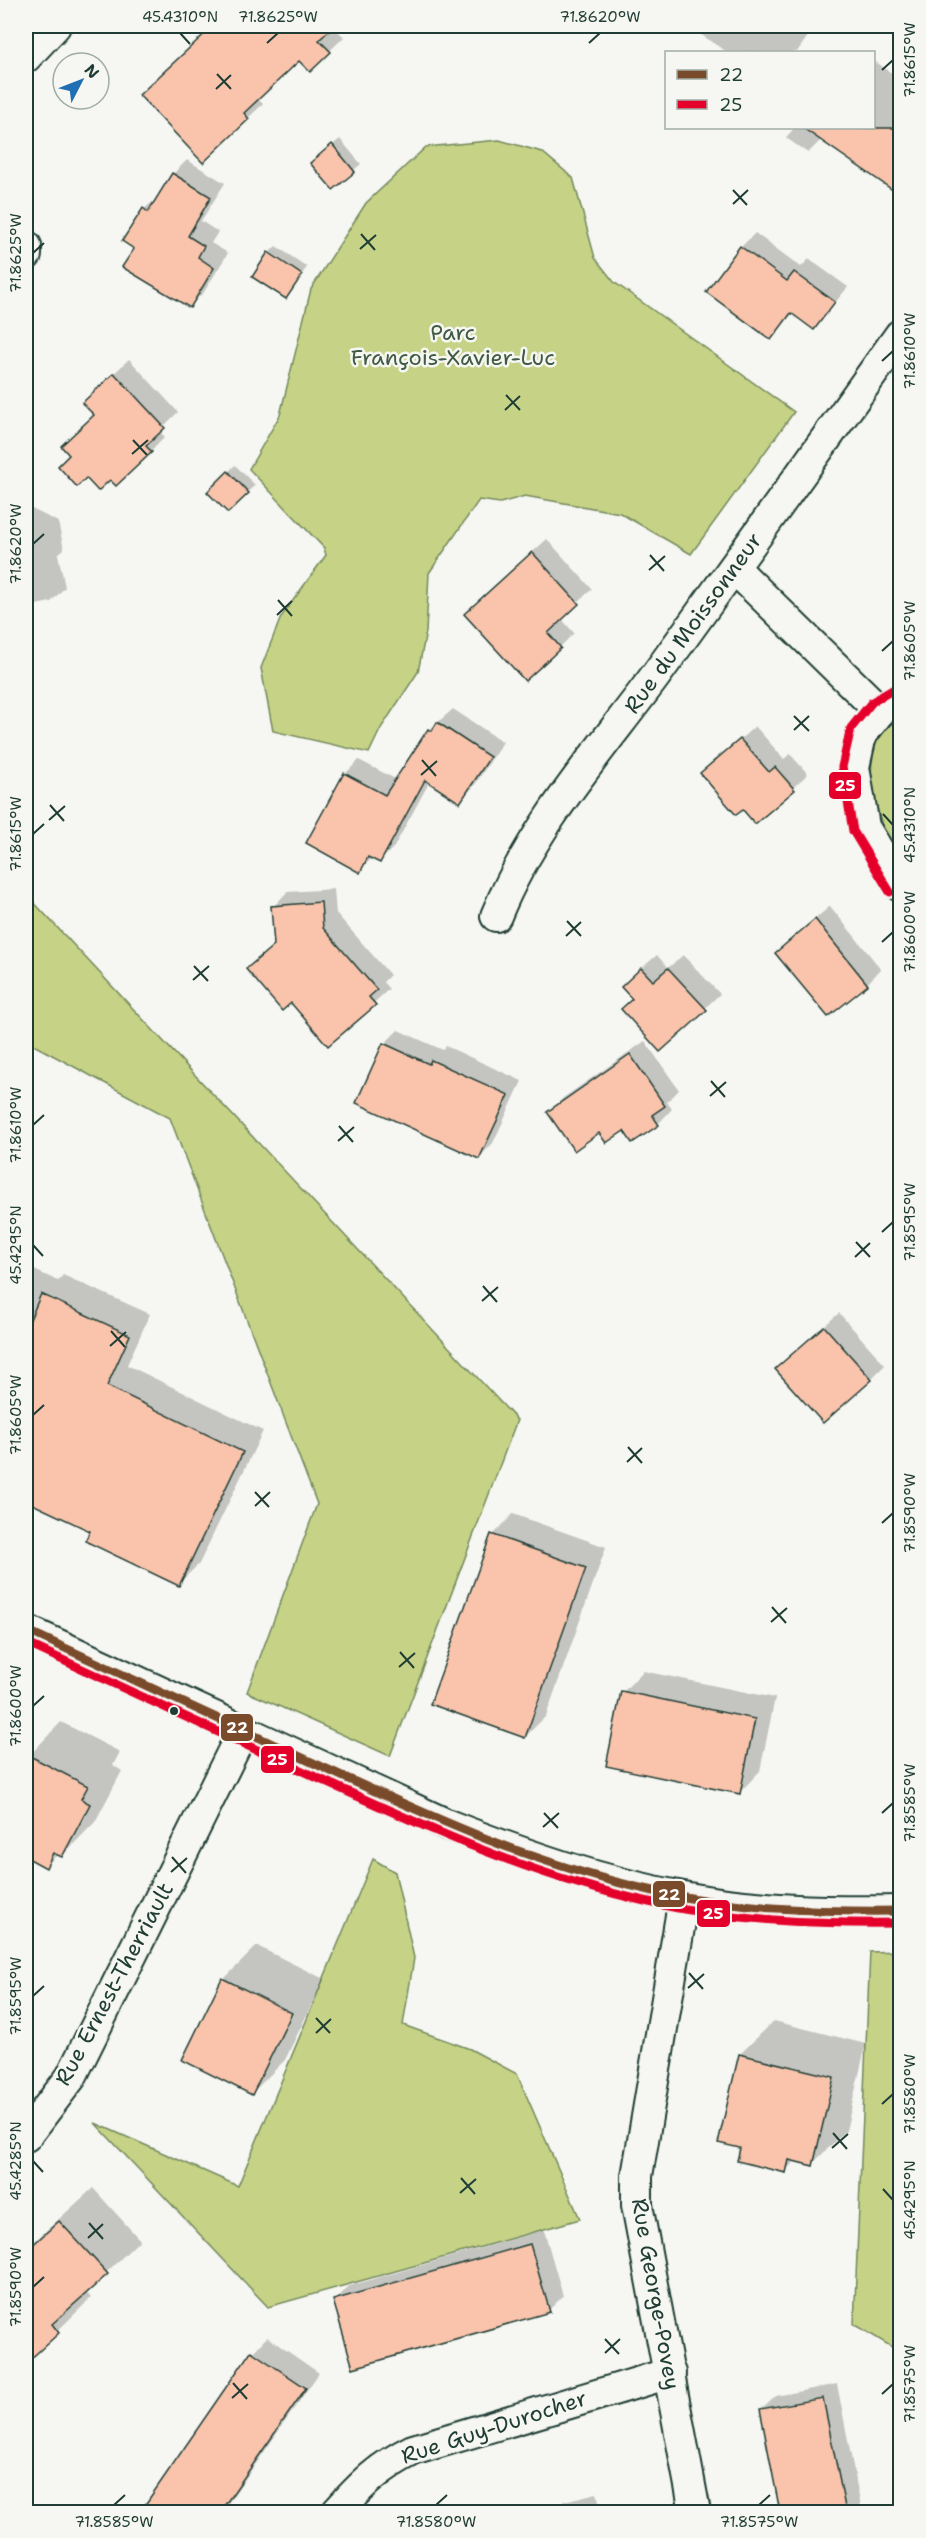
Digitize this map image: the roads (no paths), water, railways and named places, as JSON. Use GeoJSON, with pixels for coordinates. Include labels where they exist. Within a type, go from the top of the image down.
{"type":"FeatureCollection","features":[{"type":"Feature","properties":{"kind":"street"},"geometry":{"type":"LineString","coordinates":[[26,57],[55,26]]}},
{"type":"Feature","properties":{"kind":"street"},"geometry":{"type":"LineString","coordinates":[[26,246],[26,255]]}},
{"type":"Feature","properties":{"kind":"street","name":"Rue du Moissonneur"},"geometry":{"type":"LineString","coordinates":[[496,916],[511,880],[540,832],[734,568],[900,335]]}},
{"type":"Feature","properties":{"kind":"street"},"geometry":{"type":"LineString","coordinates":[[734,568],[890,705],[861,735],[854,767],[864,827],[900,886]]}},
{"type":"Feature","properties":{"kind":"street"},"geometry":{"type":"LineString","coordinates":[[26,1630],[448,1825],[520,1853],[596,1878],[684,1898],[768,1908],[900,1911]]}},
{"type":"Feature","properties":{"kind":"street","name":"Rue Ernest-Therriault"},"geometry":{"type":"LineString","coordinates":[[26,2136],[71,2077],[243,1731]]}},
{"type":"Feature","properties":{"kind":"street","name":"Rue George-Povey"},"geometry":{"type":"LineString","coordinates":[[684,1898],[637,2176],[637,2205],[695,2512]]}},
{"type":"Feature","properties":{"kind":"street","name":"Rue Guy-Durocher"},"geometry":{"type":"LineString","coordinates":[[337,2512],[363,2482],[386,2463],[413,2450],[670,2373]]}},
{"type":"Feature","properties":{"kind":"park label","name":"Parc François-Xavier-Luc"},"geometry":{"type":"Point","coordinates":[453,344]}}]}
